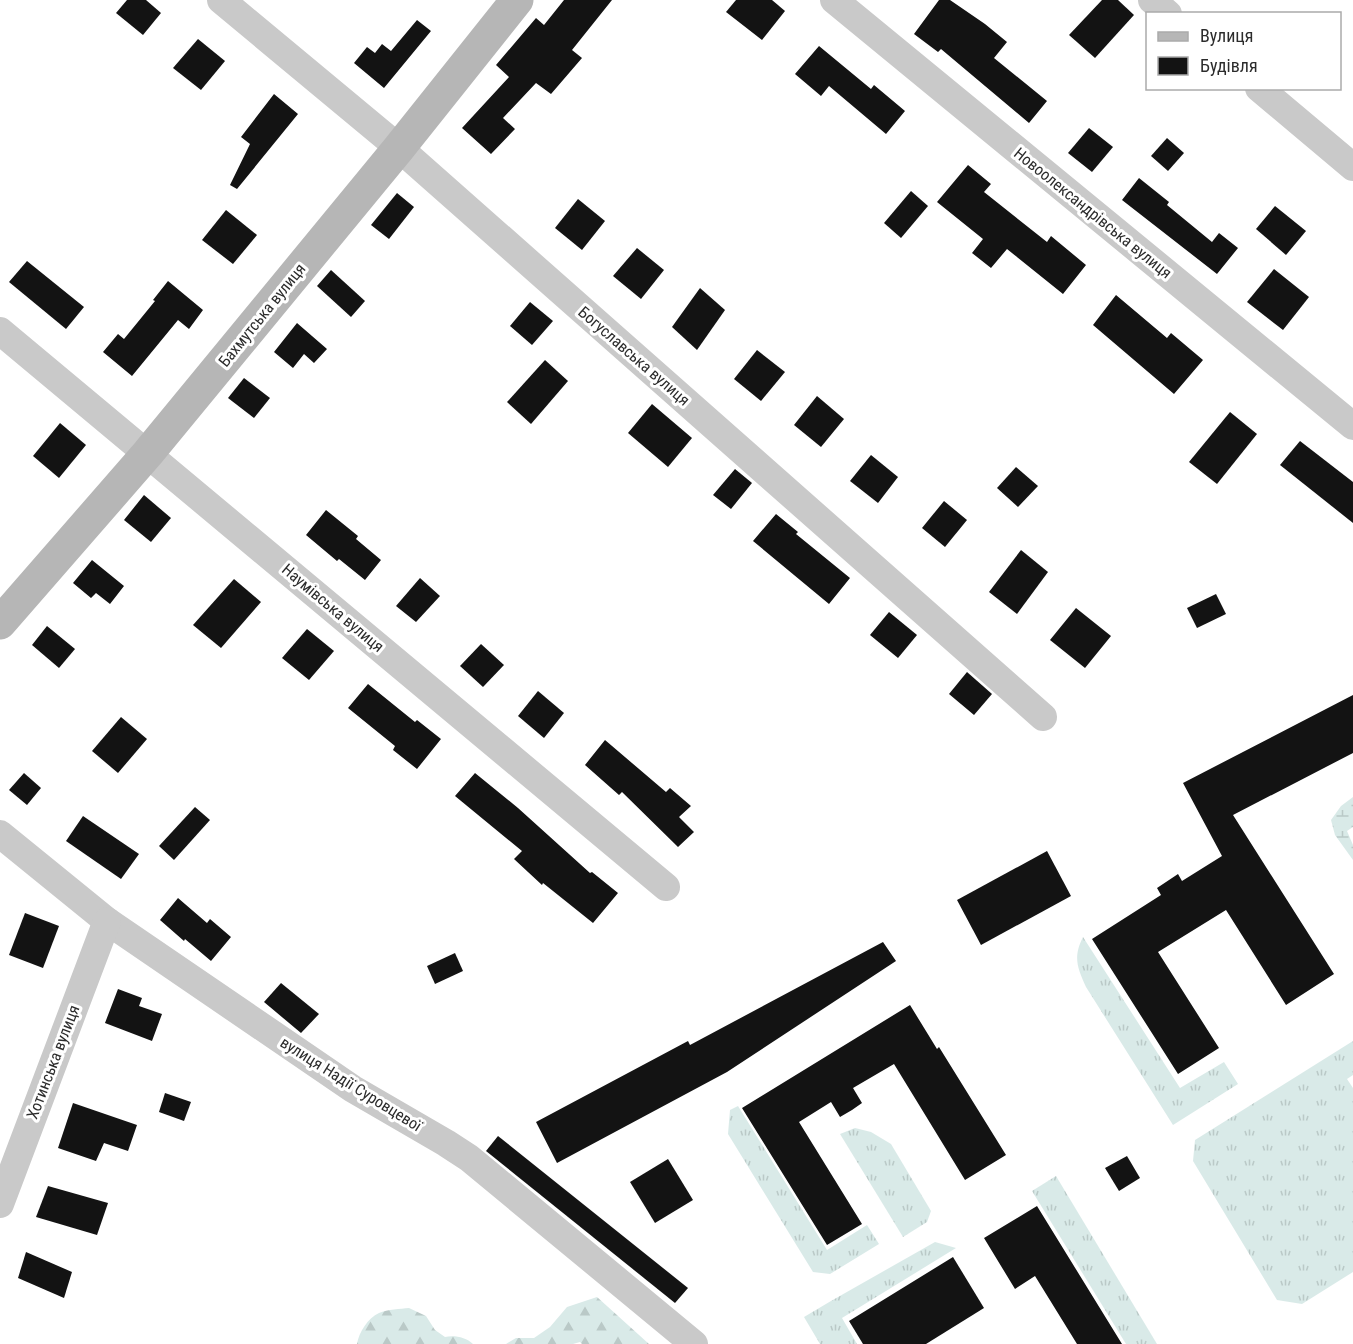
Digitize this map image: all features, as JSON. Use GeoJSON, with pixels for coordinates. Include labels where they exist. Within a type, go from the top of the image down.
{"type":"FeatureCollection","features":[{"type":"Feature","properties":{"kind":"street","name":"Богуславська вулиця"},"geometry":{"type":"LineString","coordinates":[[221,0],[399,148],[1043,717]]}},
{"type":"Feature","properties":{"kind":"street","name":"Бахмутська вулиця"},"geometry":{"type":"LineString","coordinates":[[0,623],[148,453],[399,148],[517,0]]}},
{"type":"Feature","properties":{"kind":"street","name":"Новоолександрівська вулиця"},"geometry":{"type":"LineString","coordinates":[[834,0],[1353,426]]}},
{"type":"Feature","properties":{"kind":"street"},"geometry":{"type":"LineString","coordinates":[[1152,0],[1166,12]]}},
{"type":"Feature","properties":{"kind":"street"},"geometry":{"type":"LineString","coordinates":[[1261,90],[1353,167]]}},
{"type":"Feature","properties":{"kind":"street","name":"Наумівська вулиця"},"geometry":{"type":"LineString","coordinates":[[0,331],[666,887]]}},
{"type":"Feature","properties":{"kind":"street","name":"вулиця Надії Суровцевої"},"geometry":{"type":"LineString","coordinates":[[0,834],[107,921],[353,1089],[469,1158],[694,1344]]}},
{"type":"Feature","properties":{"kind":"street","name":"Хотинська вулиця"},"geometry":{"type":"LineString","coordinates":[[0,1204],[107,921]]}},
{"type":"Feature","properties":{"kind":"green space"},"geometry":{"type":"Polygon","coordinates":[[[1353,797],[1353,827],[1347,831],[1353,845],[1353,860],[1335,835],[1331,820],[1341,806],[1353,797]]]}},
{"type":"Feature","properties":{"kind":"green space"},"geometry":{"type":"Polygon","coordinates":[[[1083,937],[1180,1088],[1224,1062],[1238,1084],[1173,1125],[1086,987],[1077,962],[1078,950],[1083,937]]]}},
{"type":"Feature","properties":{"kind":"green space"},"geometry":{"type":"Polygon","coordinates":[[[1353,1041],[1353,1075],[1347,1079],[1353,1088],[1353,1272],[1302,1304],[1277,1300],[1193,1161],[1195,1140],[1353,1041]]]}},
{"type":"Feature","properties":{"kind":"green space"},"geometry":{"type":"Polygon","coordinates":[[[738,1106],[827,1250],[867,1225],[879,1244],[830,1274],[813,1272],[728,1134],[730,1110],[738,1106]]]}},
{"type":"Feature","properties":{"kind":"green space"},"geometry":{"type":"Polygon","coordinates":[[[855,1128],[871,1132],[891,1144],[931,1211],[927,1222],[903,1237],[840,1134],[855,1128]]]}},
{"type":"Feature","properties":{"kind":"green space"},"geometry":{"type":"Polygon","coordinates":[[[1056,1176],[1157,1344],[1126,1344],[1032,1191],[1056,1176]]]}},
{"type":"Feature","properties":{"kind":"green space"},"geometry":{"type":"Polygon","coordinates":[[[935,1242],[956,1248],[842,1318],[857,1344],[820,1344],[804,1317],[935,1242]]]}},
{"type":"Feature","properties":{"kind":"green space"},"geometry":{"type":"Polygon","coordinates":[[[597,1297],[649,1344],[582,1344],[580,1342],[573,1344],[506,1344],[516,1338],[534,1338],[550,1327],[567,1307],[597,1297]]]}},
{"type":"Feature","properties":{"kind":"green space"},"geometry":{"type":"Polygon","coordinates":[[[409,1308],[426,1316],[435,1330],[445,1337],[460,1337],[473,1344],[357,1344],[365,1326],[375,1315],[409,1308]]]}},
{"type":"Feature","properties":{"kind":"building"},"geometry":{"type":"Polygon","coordinates":[[[127,0],[146,0],[161,13],[143,35],[116,13],[127,0]]]}},
{"type":"Feature","properties":{"kind":"building"},"geometry":{"type":"Polygon","coordinates":[[[564,0],[612,0],[572,50],[582,58],[551,94],[536,83],[503,118],[515,129],[491,154],[462,128],[509,77],[496,65],[536,18],[544,25],[564,0]]]}},
{"type":"Feature","properties":{"kind":"building"},"geometry":{"type":"Polygon","coordinates":[[[736,0],[772,0],[785,11],[762,40],[726,12],[736,0]]]}},
{"type":"Feature","properties":{"kind":"building"},"geometry":{"type":"Polygon","coordinates":[[[939,0],[950,0],[1007,42],[994,58],[1047,101],[1029,123],[941,49],[938,52],[914,34],[939,0]]]}},
{"type":"Feature","properties":{"kind":"building"},"geometry":{"type":"Polygon","coordinates":[[[1102,0],[1118,0],[1134,15],[1095,58],[1069,35],[1102,0]]]}},
{"type":"Feature","properties":{"kind":"building"},"geometry":{"type":"Polygon","coordinates":[[[417,20],[431,31],[384,88],[354,63],[367,47],[375,53],[382,44],[391,51],[417,20]]]}},
{"type":"Feature","properties":{"kind":"building"},"geometry":{"type":"Polygon","coordinates":[[[198,39],[225,61],[201,90],[173,68],[198,39]]]}},
{"type":"Feature","properties":{"kind":"building"},"geometry":{"type":"Polygon","coordinates":[[[819,46],[871,89],[874,85],[905,111],[886,134],[829,86],[821,96],[795,74],[819,46]]]}},
{"type":"Feature","properties":{"kind":"building"},"geometry":{"type":"Polygon","coordinates":[[[274,94],[298,114],[237,189],[230,185],[250,144],[241,137],[274,94]]]}},
{"type":"Feature","properties":{"kind":"building"},"geometry":{"type":"Polygon","coordinates":[[[1089,128],[1113,147],[1092,172],[1068,153],[1089,128]]]}},
{"type":"Feature","properties":{"kind":"building"},"geometry":{"type":"Polygon","coordinates":[[[1167,138],[1184,153],[1168,171],[1151,156],[1167,138]]]}},
{"type":"Feature","properties":{"kind":"building"},"geometry":{"type":"Polygon","coordinates":[[[968,165],[991,184],[984,192],[1047,242],[1051,236],[1086,265],[1063,294],[1007,249],[991,268],[972,253],[983,239],[937,202],[968,165]]]}},
{"type":"Feature","properties":{"kind":"building"},"geometry":{"type":"Polygon","coordinates":[[[1139,178],[1169,202],[1167,205],[1212,242],[1219,233],[1238,248],[1217,274],[1122,200],[1139,178]]]}},
{"type":"Feature","properties":{"kind":"building"},"geometry":{"type":"Polygon","coordinates":[[[911,191],[928,206],[901,238],[884,223],[911,191]]]}},
{"type":"Feature","properties":{"kind":"building"},"geometry":{"type":"Polygon","coordinates":[[[397,193],[414,207],[389,239],[371,225],[397,193]]]}},
{"type":"Feature","properties":{"kind":"building"},"geometry":{"type":"Polygon","coordinates":[[[578,199],[605,221],[582,250],[555,228],[578,199]]]}},
{"type":"Feature","properties":{"kind":"building"},"geometry":{"type":"Polygon","coordinates":[[[1275,206],[1306,231],[1286,255],[1256,229],[1275,206]]]}},
{"type":"Feature","properties":{"kind":"building"},"geometry":{"type":"Polygon","coordinates":[[[226,210],[257,235],[233,264],[202,240],[226,210]]]}},
{"type":"Feature","properties":{"kind":"building"},"geometry":{"type":"Polygon","coordinates":[[[637,248],[664,270],[641,299],[613,276],[637,248]]]}},
{"type":"Feature","properties":{"kind":"building"},"geometry":{"type":"Polygon","coordinates":[[[27,261],[84,307],[66,329],[9,282],[27,261]]]}},
{"type":"Feature","properties":{"kind":"building"},"geometry":{"type":"Polygon","coordinates":[[[1274,269],[1309,297],[1283,330],[1247,302],[1274,269]]]}},
{"type":"Feature","properties":{"kind":"building"},"geometry":{"type":"Polygon","coordinates":[[[331,270],[365,301],[351,317],[317,286],[331,270]]]}},
{"type":"Feature","properties":{"kind":"building"},"geometry":{"type":"Polygon","coordinates":[[[168,281],[203,310],[189,329],[178,320],[132,376],[103,352],[118,334],[124,339],[168,281]]]}},
{"type":"Feature","properties":{"kind":"building"},"geometry":{"type":"Polygon","coordinates":[[[700,288],[725,310],[697,350],[672,327],[700,288]]]}},
{"type":"Feature","properties":{"kind":"building"},"geometry":{"type":"Polygon","coordinates":[[[1116,295],[1167,338],[1171,333],[1203,360],[1174,394],[1093,325],[1116,295]]]}},
{"type":"Feature","properties":{"kind":"building"},"geometry":{"type":"Polygon","coordinates":[[[530,302],[553,321],[532,345],[510,326],[530,302]]]}},
{"type":"Feature","properties":{"kind":"building"},"geometry":{"type":"Polygon","coordinates":[[[297,323],[327,349],[314,363],[304,354],[293,368],[274,352],[297,323]]]}},
{"type":"Feature","properties":{"kind":"building"},"geometry":{"type":"Polygon","coordinates":[[[757,350],[785,372],[761,401],[734,379],[757,350]]]}},
{"type":"Feature","properties":{"kind":"building"},"geometry":{"type":"Polygon","coordinates":[[[545,360],[568,381],[531,424],[507,402],[545,360]]]}},
{"type":"Feature","properties":{"kind":"building"},"geometry":{"type":"Polygon","coordinates":[[[244,378],[270,398],[254,418],[228,398],[244,378]]]}},
{"type":"Feature","properties":{"kind":"building"},"geometry":{"type":"Polygon","coordinates":[[[817,396],[844,419],[821,447],[794,425],[817,396]]]}},
{"type":"Feature","properties":{"kind":"building"},"geometry":{"type":"Polygon","coordinates":[[[652,404],[692,438],[668,467],[628,433],[652,404]]]}},
{"type":"Feature","properties":{"kind":"building"},"geometry":{"type":"Polygon","coordinates":[[[1230,412],[1257,434],[1217,484],[1189,462],[1230,412]]]}},
{"type":"Feature","properties":{"kind":"building"},"geometry":{"type":"Polygon","coordinates":[[[60,423],[86,445],[59,478],[33,456],[60,423]]]}},
{"type":"Feature","properties":{"kind":"building"},"geometry":{"type":"Polygon","coordinates":[[[1300,441],[1353,482],[1353,523],[1280,465],[1300,441]]]}},
{"type":"Feature","properties":{"kind":"building"},"geometry":{"type":"Polygon","coordinates":[[[871,455],[898,477],[878,503],[850,481],[871,455]]]}},
{"type":"Feature","properties":{"kind":"building"},"geometry":{"type":"Polygon","coordinates":[[[1016,467],[1038,486],[1018,507],[997,488],[1016,467]]]}},
{"type":"Feature","properties":{"kind":"building"},"geometry":{"type":"Polygon","coordinates":[[[735,469],[752,483],[731,509],[713,495],[735,469]]]}},
{"type":"Feature","properties":{"kind":"building"},"geometry":{"type":"Polygon","coordinates":[[[144,495],[171,518],[151,542],[124,520],[144,495]]]}},
{"type":"Feature","properties":{"kind":"building"},"geometry":{"type":"Polygon","coordinates":[[[944,501],[967,520],[945,547],[922,528],[944,501]]]}},
{"type":"Feature","properties":{"kind":"building"},"geometry":{"type":"Polygon","coordinates":[[[326,510],[358,536],[356,539],[381,560],[365,580],[339,559],[337,561],[306,535],[326,510]]]}},
{"type":"Feature","properties":{"kind":"building"},"geometry":{"type":"Polygon","coordinates":[[[776,514],[798,532],[796,534],[850,578],[829,604],[753,541],[776,514]]]}},
{"type":"Feature","properties":{"kind":"building"},"geometry":{"type":"Polygon","coordinates":[[[1021,550],[1048,572],[1017,614],[989,592],[1021,550]]]}},
{"type":"Feature","properties":{"kind":"building"},"geometry":{"type":"Polygon","coordinates":[[[92,560],[124,586],[110,604],[96,593],[91,598],[73,583],[92,560]]]}},
{"type":"Feature","properties":{"kind":"building"},"geometry":{"type":"Polygon","coordinates":[[[420,578],[440,596],[416,622],[396,606],[420,578]]]}},
{"type":"Feature","properties":{"kind":"building"},"geometry":{"type":"Polygon","coordinates":[[[234,579],[261,602],[221,648],[193,625],[234,579]]]}},
{"type":"Feature","properties":{"kind":"building"},"geometry":{"type":"Polygon","coordinates":[[[1216,594],[1226,614],[1197,628],[1187,608],[1216,594]]]}},
{"type":"Feature","properties":{"kind":"building"},"geometry":{"type":"Polygon","coordinates":[[[1076,608],[1111,636],[1085,668],[1050,640],[1076,608]]]}},
{"type":"Feature","properties":{"kind":"building"},"geometry":{"type":"Polygon","coordinates":[[[889,612],[917,635],[898,658],[870,635],[889,612]]]}},
{"type":"Feature","properties":{"kind":"building"},"geometry":{"type":"Polygon","coordinates":[[[47,626],[75,649],[59,668],[32,645],[47,626]]]}},
{"type":"Feature","properties":{"kind":"building"},"geometry":{"type":"Polygon","coordinates":[[[307,629],[334,651],[309,680],[282,658],[307,629]]]}},
{"type":"Feature","properties":{"kind":"building"},"geometry":{"type":"Polygon","coordinates":[[[481,644],[504,665],[483,687],[460,666],[481,644]]]}},
{"type":"Feature","properties":{"kind":"building"},"geometry":{"type":"Polygon","coordinates":[[[967,672],[992,694],[974,715],[949,694],[967,672]]]}},
{"type":"Feature","properties":{"kind":"building"},"geometry":{"type":"Polygon","coordinates":[[[368,684],[415,722],[417,720],[441,739],[417,769],[393,750],[395,746],[348,708],[368,684]]]}},
{"type":"Feature","properties":{"kind":"building"},"geometry":{"type":"Polygon","coordinates":[[[538,691],[564,713],[544,738],[518,716],[538,691]]]}},
{"type":"Feature","properties":{"kind":"building"},"geometry":{"type":"Polygon","coordinates":[[[1353,695],[1353,753],[1233,815],[1334,974],[1286,1005],[1226,910],[1158,952],[1219,1048],[1178,1074],[1092,939],[1161,895],[1157,888],[1178,874],[1182,881],[1222,856],[1183,783],[1353,695]]]}},
{"type":"Feature","properties":{"kind":"building"},"geometry":{"type":"Polygon","coordinates":[[[121,717],[147,739],[118,773],[92,751],[121,717]]]}},
{"type":"Feature","properties":{"kind":"building"},"geometry":{"type":"Polygon","coordinates":[[[605,740],[666,792],[670,788],[691,806],[679,817],[694,832],[678,847],[622,792],[619,795],[585,765],[605,740]]]}},
{"type":"Feature","properties":{"kind":"building"},"geometry":{"type":"Polygon","coordinates":[[[24,773],[41,788],[27,805],[9,790],[24,773]]]}},
{"type":"Feature","properties":{"kind":"building"},"geometry":{"type":"Polygon","coordinates":[[[475,773],[518,808],[590,873],[592,872],[618,893],[593,923],[543,883],[542,885],[514,859],[522,851],[455,796],[475,773]]]}},
{"type":"Feature","properties":{"kind":"building"},"geometry":{"type":"Polygon","coordinates":[[[195,807],[210,820],[174,860],[159,846],[195,807]]]}},
{"type":"Feature","properties":{"kind":"building"},"geometry":{"type":"Polygon","coordinates":[[[83,816],[139,854],[121,879],[66,841],[83,816]]]}},
{"type":"Feature","properties":{"kind":"building"},"geometry":{"type":"Polygon","coordinates":[[[1047,851],[1071,896],[981,945],[957,900],[1047,851]]]}},
{"type":"Feature","properties":{"kind":"building"},"geometry":{"type":"Polygon","coordinates":[[[178,898],[207,923],[210,919],[231,937],[211,961],[160,920],[178,898]]]}},
{"type":"Feature","properties":{"kind":"building"},"geometry":{"type":"Polygon","coordinates":[[[25,913],[59,926],[43,968],[9,955],[25,913]]]}},
{"type":"Feature","properties":{"kind":"building"},"geometry":{"type":"Polygon","coordinates":[[[883,942],[896,961],[727,1072],[557,1163],[536,1122],[688,1041],[690,1045],[883,942]]]}},
{"type":"Feature","properties":{"kind":"building"},"geometry":{"type":"Polygon","coordinates":[[[455,953],[463,971],[435,984],[427,966],[455,953]]]}},
{"type":"Feature","properties":{"kind":"building"},"geometry":{"type":"Polygon","coordinates":[[[281,983],[319,1014],[301,1033],[264,1002],[281,983]]]}},
{"type":"Feature","properties":{"kind":"building"},"geometry":{"type":"Polygon","coordinates":[[[118,989],[142,998],[139,1006],[162,1014],[152,1041],[105,1023],[118,989]]]}},
{"type":"Feature","properties":{"kind":"building"},"geometry":{"type":"Polygon","coordinates":[[[910,1005],[1006,1155],[965,1180],[894,1064],[853,1088],[862,1103],[852,1110],[840,1117],[831,1102],[799,1122],[862,1224],[827,1245],[742,1108],[910,1005]]]}},
{"type":"Feature","properties":{"kind":"building"},"geometry":{"type":"Polygon","coordinates":[[[165,1093],[191,1102],[184,1121],[159,1112],[165,1093]]]}},
{"type":"Feature","properties":{"kind":"building"},"geometry":{"type":"Polygon","coordinates":[[[73,1103],[137,1125],[128,1151],[104,1143],[96,1161],[58,1148],[73,1103]]]}},
{"type":"Feature","properties":{"kind":"building"},"geometry":{"type":"Polygon","coordinates":[[[498,1136],[688,1288],[675,1303],[486,1151],[498,1136]]]}},
{"type":"Feature","properties":{"kind":"building"},"geometry":{"type":"Polygon","coordinates":[[[1127,1156],[1140,1178],[1119,1191],[1105,1168],[1127,1156]]]}},
{"type":"Feature","properties":{"kind":"building"},"geometry":{"type":"Polygon","coordinates":[[[668,1159],[693,1200],[655,1223],[630,1182],[668,1159]]]}},
{"type":"Feature","properties":{"kind":"building"},"geometry":{"type":"Polygon","coordinates":[[[48,1186],[108,1203],[97,1235],[36,1217],[48,1186]]]}},
{"type":"Feature","properties":{"kind":"building"},"geometry":{"type":"Polygon","coordinates":[[[1037,1206],[1122,1344],[1077,1344],[1035,1276],[1015,1289],[984,1238],[1037,1206]]]}},
{"type":"Feature","properties":{"kind":"building"},"geometry":{"type":"Polygon","coordinates":[[[26,1252],[72,1272],[64,1298],[18,1278],[26,1252]]]}},
{"type":"Feature","properties":{"kind":"building"},"geometry":{"type":"Polygon","coordinates":[[[953,1257],[984,1308],[926,1344],[863,1344],[849,1321],[953,1257]]]}}]}
